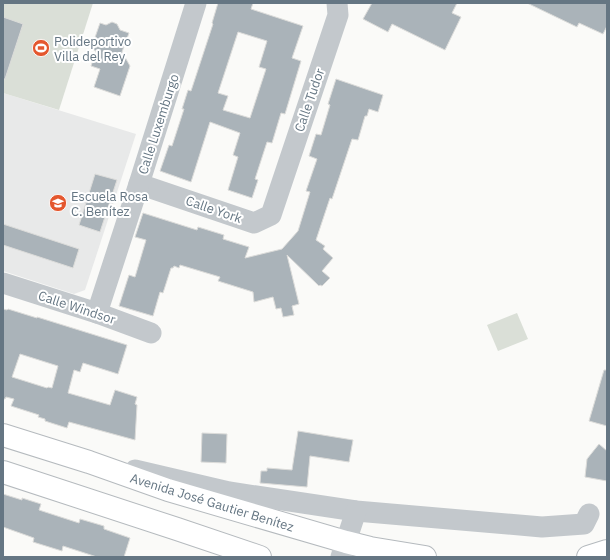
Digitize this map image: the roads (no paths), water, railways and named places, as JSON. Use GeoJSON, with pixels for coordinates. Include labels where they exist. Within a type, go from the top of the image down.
{"type":"FeatureCollection","features":[{"type":"Feature","properties":{"kind":"main road","name":"Avenida José Gautier Benítez"},"geometry":{"type":"LineString","coordinates":[[3,435],[89,462],[344,550],[370,548],[425,557]]}},
{"type":"Feature","properties":{"kind":"main road"},"geometry":{"type":"LineString","coordinates":[[3,472],[260,557]]}},
{"type":"Feature","properties":{"kind":"main road"},"geometry":{"type":"LineString","coordinates":[[588,557],[607,551]]}},
{"type":"Feature","properties":{"kind":"street","name":"Calle Luxemburgo"},"geometry":{"type":"LineString","coordinates":[[97,313],[196,3]]}},
{"type":"Feature","properties":{"kind":"street","name":"Calle Tudor"},"geometry":{"type":"LineString","coordinates":[[277,197],[338,15],[337,3]]}},
{"type":"Feature","properties":{"kind":"street","name":"Calle York"},"geometry":{"type":"LineString","coordinates":[[139,184],[254,223],[270,216],[277,197]]}},
{"type":"Feature","properties":{"kind":"street","name":"Calle Windsor"},"geometry":{"type":"LineString","coordinates":[[3,283],[97,313],[151,333]]}},
{"type":"Feature","properties":{"kind":"street"},"geometry":{"type":"LineString","coordinates":[[89,462],[144,472],[229,492],[356,511],[542,527],[584,524],[589,514]]}},
{"type":"Feature","properties":{"kind":"street"},"geometry":{"type":"LineString","coordinates":[[344,550],[356,511]]}},
{"type":"Feature","properties":{"kind":"place","name":"Polideportivo Villa del Rey"},"geometry":{"type":"Point","coordinates":[41,48]}},
{"type":"Feature","properties":{"kind":"place","name":"Escuela Rosa C. Benítez"},"geometry":{"type":"Point","coordinates":[58,203]}}]}
